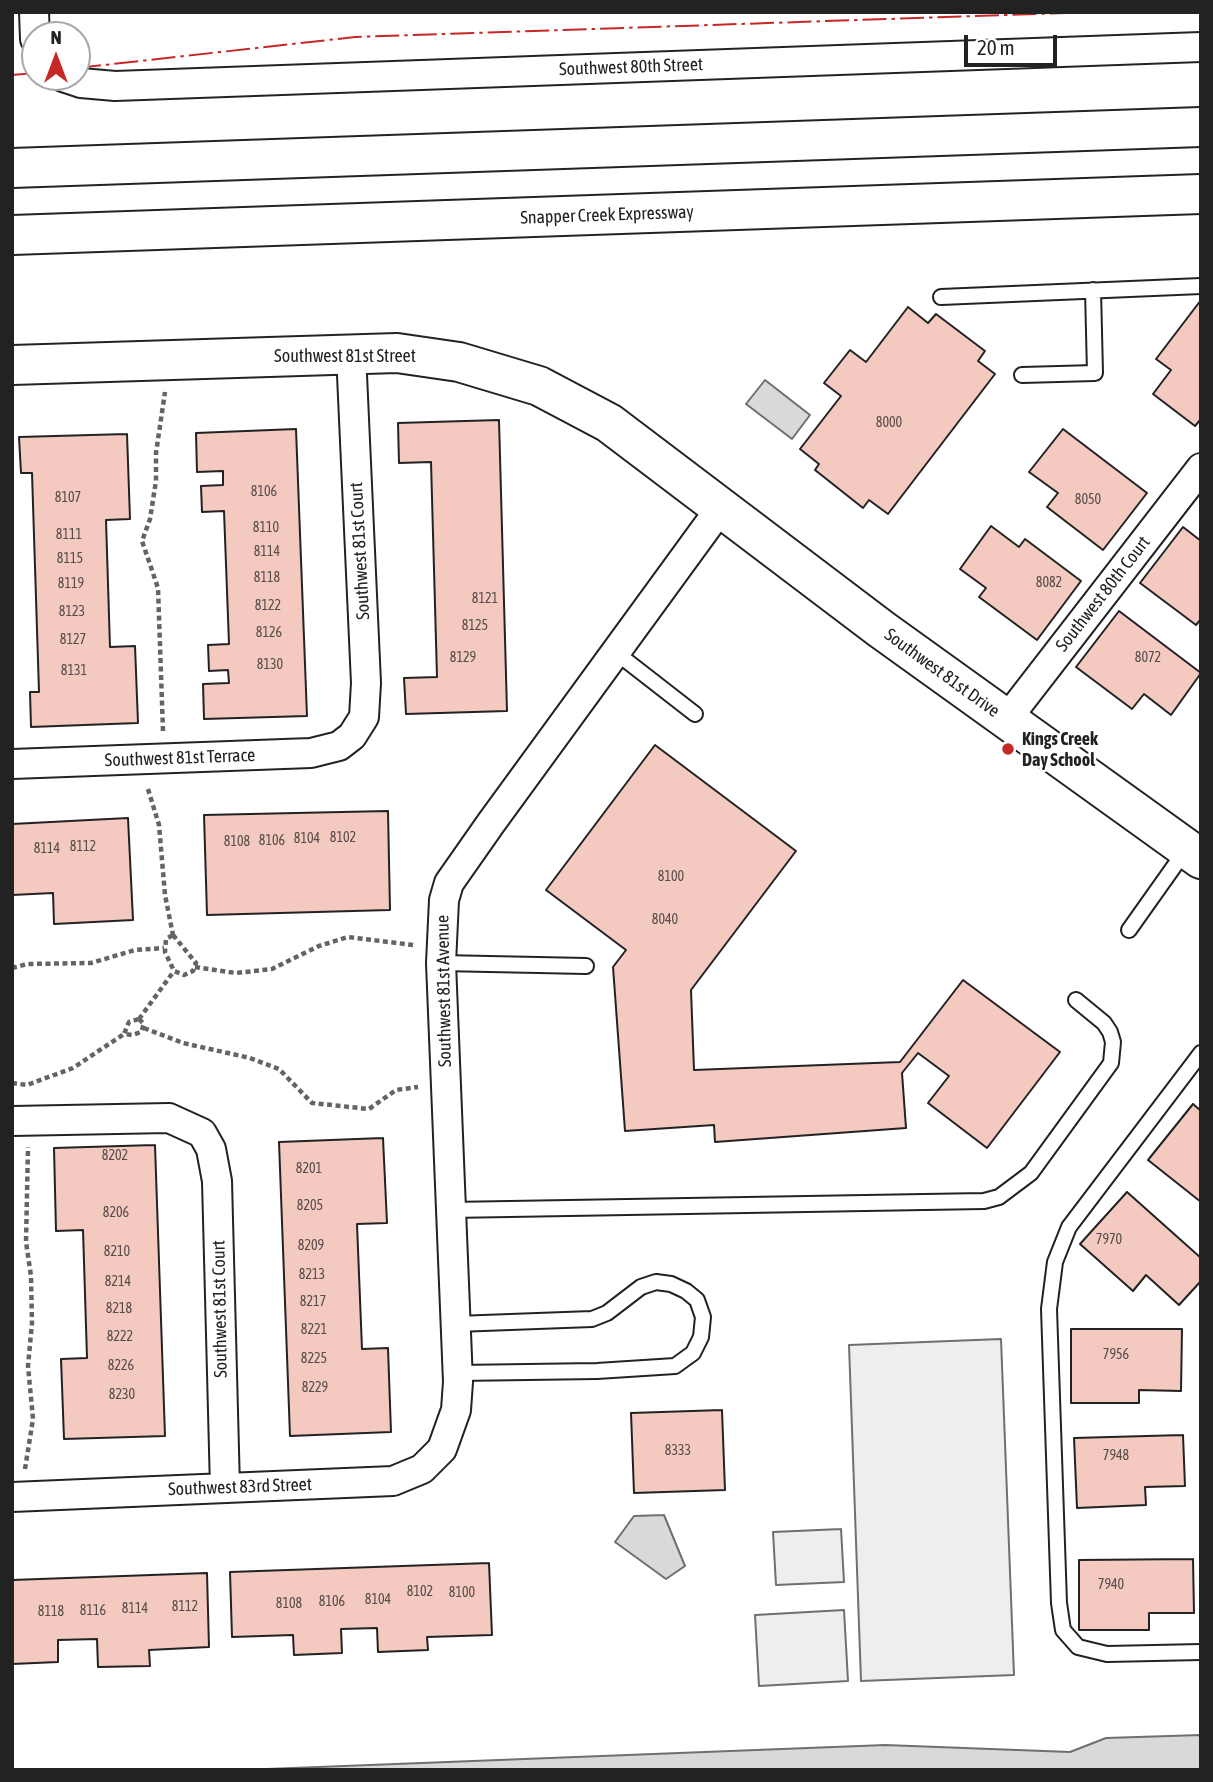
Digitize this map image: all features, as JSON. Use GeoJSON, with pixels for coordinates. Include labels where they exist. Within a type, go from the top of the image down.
{"type":"FeatureCollection","features":[{"type":"Feature","properties":{"kind":"main road"},"geometry":{"type":"LineString","coordinates":[[12,168],[1201,127]]}},
{"type":"Feature","properties":{"kind":"main road","name":"Snapper Creek Expressway"},"geometry":{"type":"LineString","coordinates":[[12,235],[1201,194]]}},
{"type":"Feature","properties":{"kind":"main road","name":"Southwest 81st Street"},"geometry":{"type":"LineString","coordinates":[[12,365],[351,354],[397,354],[449,360],[539,386],[609,423],[720,509]]}},
{"type":"Feature","properties":{"kind":"main road","name":"Southwest 81st Drive"},"geometry":{"type":"LineString","coordinates":[[720,509],[1006,720],[1196,847]]}},
{"type":"Feature","properties":{"kind":"street","name":"Southwest 80th Street"},"geometry":{"type":"LineString","coordinates":[[91,84],[115,86],[1201,47]]}},
{"type":"Feature","properties":{"kind":"street","name":"Southwest 81st Court"},"geometry":{"type":"LineString","coordinates":[[345,742],[359,726],[366,708],[351,354]]}},
{"type":"Feature","properties":{"kind":"street","name":"Southwest 80th Court"},"geometry":{"type":"LineString","coordinates":[[1006,720],[1201,468]]}},
{"type":"Feature","properties":{"kind":"street","name":"Southwest 81st Avenue"},"geometry":{"type":"LineString","coordinates":[[448,1435],[456,1410],[458,1373],[441,963],[442,915],[449,883],[614,651],[720,509]]}},
{"type":"Feature","properties":{"kind":"street","name":"Southwest 81st Terrace"},"geometry":{"type":"LineString","coordinates":[[12,764],[311,753],[345,742]]}},
{"type":"Feature","properties":{"kind":"street","name":"Southwest 81st Court"},"geometry":{"type":"LineString","coordinates":[[20,1128],[169,1118],[202,1133],[211,1149],[217,1181],[225,1488]]}},
{"type":"Feature","properties":{"kind":"street","name":"Southwest 83rd Street"},"geometry":{"type":"LineString","coordinates":[[18,1489],[225,1488],[393,1481],[409,1477],[433,1461],[448,1435]]}},
{"type":"Feature","properties":{"kind":"lane"},"geometry":{"type":"LineString","coordinates":[[941,297],[1201,286]]}},
{"type":"Feature","properties":{"kind":"lane"},"geometry":{"type":"LineString","coordinates":[[1022,375],[1095,373],[1093,290]]}},
{"type":"Feature","properties":{"kind":"lane"},"geometry":{"type":"LineString","coordinates":[[614,651],[695,714]]}},
{"type":"Feature","properties":{"kind":"lane"},"geometry":{"type":"LineString","coordinates":[[1129,930],[1196,847]]}},
{"type":"Feature","properties":{"kind":"lane"},"geometry":{"type":"LineString","coordinates":[[441,963],[586,967]]}},
{"type":"Feature","properties":{"kind":"lane"},"geometry":{"type":"LineString","coordinates":[[450,1210],[984,1201],[999,1197],[1031,1173],[1111,1063],[1114,1052],[1110,1032],[1104,1023],[1076,1000]]}},
{"type":"Feature","properties":{"kind":"lane"},"geometry":{"type":"LineString","coordinates":[[1201,1053],[1069,1227],[1055,1262],[1049,1308],[1059,1602],[1063,1630],[1078,1647],[1107,1654],[1201,1652]]}},
{"type":"Feature","properties":{"kind":"lane"},"geometry":{"type":"LineString","coordinates":[[456,1324],[592,1319],[607,1313],[641,1287],[656,1282],[671,1284],[686,1291],[697,1300],[703,1317],[701,1337],[693,1353],[675,1366],[597,1371],[458,1373]]}},
{"type":"Feature","properties":{"kind":"path"},"geometry":{"type":"LineString","coordinates":[[160,742],[163,720],[158,588],[142,541],[150,519],[156,481],[156,453],[166,384]]}},
{"type":"Feature","properties":{"kind":"path"},"geometry":{"type":"LineString","coordinates":[[148,779],[151,801],[159,825],[164,884],[173,935],[193,958],[195,967]]}},
{"type":"Feature","properties":{"kind":"path"},"geometry":{"type":"LineString","coordinates":[[173,935],[166,939],[164,948],[174,971],[184,975],[195,967],[236,973],[272,969],[307,951],[348,937],[416,945]]}},
{"type":"Feature","properties":{"kind":"path"},"geometry":{"type":"LineString","coordinates":[[12,968],[27,964],[91,963],[135,950],[164,948]]}},
{"type":"Feature","properties":{"kind":"path"},"geometry":{"type":"LineString","coordinates":[[12,1083],[27,1085],[73,1068],[124,1034],[130,1022],[139,1019],[174,971]]}},
{"type":"Feature","properties":{"kind":"path"},"geometry":{"type":"LineString","coordinates":[[139,1019],[144,1028]]}},
{"type":"Feature","properties":{"kind":"path"},"geometry":{"type":"LineString","coordinates":[[124,1034],[137,1034],[144,1028]]}},
{"type":"Feature","properties":{"kind":"path"},"geometry":{"type":"LineString","coordinates":[[144,1028],[279,1069],[312,1103],[369,1110],[396,1090],[422,1086]]}},
{"type":"Feature","properties":{"kind":"path"},"geometry":{"type":"LineString","coordinates":[[18,1489],[33,1419],[28,1366],[32,1323],[31,1276],[26,1242],[20,1128]]}},
{"type":"Feature","properties":{"kind":"shaded area"},"geometry":{"type":"Polygon","coordinates":[[[765,380],[810,415],[792,439],[746,404],[765,380]]]}},
{"type":"Feature","properties":{"kind":"shaded area"},"geometry":{"type":"Polygon","coordinates":[[[1001,1339],[1014,1675],[861,1681],[849,1345],[1001,1339]]]}},
{"type":"Feature","properties":{"kind":"shaded area"},"geometry":{"type":"Polygon","coordinates":[[[664,1515],[685,1566],[666,1579],[615,1542],[634,1516],[664,1515]]]}},
{"type":"Feature","properties":{"kind":"shaded area"},"geometry":{"type":"Polygon","coordinates":[[[841,1529],[844,1582],[776,1585],[773,1532],[841,1529]]]}},
{"type":"Feature","properties":{"kind":"shaded area"},"geometry":{"type":"Polygon","coordinates":[[[844,1610],[848,1681],[759,1686],[755,1615],[844,1610]]]}},
{"type":"Feature","properties":{"kind":"shaded area"},"geometry":{"type":"Polygon","coordinates":[[[1201,1735],[1201,1770],[241,1770],[885,1745],[1070,1752],[1106,1738],[1201,1735]]]}},
{"type":"Feature","properties":{"kind":"building"},"geometry":{"type":"Polygon","coordinates":[[[1201,300],[1201,419],[1195,426],[1153,394],[1171,370],[1156,359],[1201,300]]]}},
{"type":"Feature","properties":{"kind":"building"},"geometry":{"type":"Polygon","coordinates":[[[908,307],[928,323],[936,314],[985,351],[978,361],[995,374],[888,514],[869,500],[863,508],[815,470],[819,464],[800,449],[841,396],[824,383],[850,350],[866,362],[908,307]]]}},
{"type":"Feature","properties":{"kind":"building"},"geometry":{"type":"Polygon","coordinates":[[[499,420],[507,711],[406,714],[404,678],[437,677],[431,462],[399,463],[398,423],[499,420]]]}},
{"type":"Feature","properties":{"kind":"building"},"geometry":{"type":"Polygon","coordinates":[[[296,429],[307,716],[204,719],[203,684],[229,683],[228,670],[209,671],[208,645],[229,644],[224,511],[202,512],[201,486],[223,485],[223,471],[197,472],[196,433],[296,429]]]}},
{"type":"Feature","properties":{"kind":"building"},"geometry":{"type":"Polygon","coordinates":[[[1063,429],[1147,493],[1103,550],[1047,507],[1058,493],[1029,472],[1063,429]]]}},
{"type":"Feature","properties":{"kind":"building"},"geometry":{"type":"Polygon","coordinates":[[[127,434],[130,519],[106,520],[110,647],[135,646],[138,723],[31,727],[30,692],[39,692],[32,473],[21,473],[19,437],[127,434]]]}},
{"type":"Feature","properties":{"kind":"building"},"geometry":{"type":"Polygon","coordinates":[[[991,526],[1019,547],[1025,539],[1081,581],[1037,640],[979,597],[986,588],[960,569],[991,526]]]}},
{"type":"Feature","properties":{"kind":"building"},"geometry":{"type":"Polygon","coordinates":[[[1183,527],[1201,541],[1201,619],[1196,625],[1140,583],[1183,527]]]}},
{"type":"Feature","properties":{"kind":"building"},"geometry":{"type":"Polygon","coordinates":[[[1119,611],[1201,673],[1171,715],[1144,694],[1132,709],[1076,667],[1119,611]]]}},
{"type":"Feature","properties":{"kind":"building"},"geometry":{"type":"Polygon","coordinates":[[[655,745],[796,851],[691,990],[694,1070],[900,1062],[963,980],[1060,1052],[987,1148],[928,1103],[949,1076],[918,1053],[902,1073],[906,1128],[715,1142],[714,1125],[625,1131],[613,967],[626,950],[546,890],[655,745]]]}},
{"type":"Feature","properties":{"kind":"building"},"geometry":{"type":"Polygon","coordinates":[[[388,811],[390,910],[207,915],[204,815],[388,811]]]}},
{"type":"Feature","properties":{"kind":"building"},"geometry":{"type":"Polygon","coordinates":[[[128,818],[133,920],[54,924],[53,893],[12,895],[12,824],[128,818]]]}},
{"type":"Feature","properties":{"kind":"building"},"geometry":{"type":"Polygon","coordinates":[[[1193,1104],[1201,1111],[1201,1202],[1148,1160],[1193,1104]]]}},
{"type":"Feature","properties":{"kind":"building"},"geometry":{"type":"Polygon","coordinates":[[[383,1138],[387,1223],[357,1224],[362,1349],[388,1348],[391,1432],[290,1436],[279,1142],[383,1138]]]}},
{"type":"Feature","properties":{"kind":"building"},"geometry":{"type":"Polygon","coordinates":[[[155,1145],[165,1436],[64,1439],[61,1359],[87,1358],[83,1230],[56,1231],[54,1148],[155,1145]]]}},
{"type":"Feature","properties":{"kind":"building"},"geometry":{"type":"Polygon","coordinates":[[[1127,1192],[1201,1258],[1201,1281],[1179,1305],[1146,1275],[1133,1291],[1080,1244],[1127,1192]]]}},
{"type":"Feature","properties":{"kind":"building"},"geometry":{"type":"Polygon","coordinates":[[[1071,1329],[1182,1329],[1181,1391],[1139,1390],[1139,1403],[1071,1403],[1071,1329]]]}},
{"type":"Feature","properties":{"kind":"building"},"geometry":{"type":"Polygon","coordinates":[[[722,1410],[725,1490],[634,1493],[631,1413],[722,1410]]]}},
{"type":"Feature","properties":{"kind":"building"},"geometry":{"type":"Polygon","coordinates":[[[1183,1435],[1185,1486],[1145,1487],[1146,1505],[1077,1508],[1074,1438],[1183,1435]]]}},
{"type":"Feature","properties":{"kind":"building"},"geometry":{"type":"Polygon","coordinates":[[[1193,1559],[1194,1613],[1149,1613],[1149,1630],[1079,1630],[1079,1560],[1193,1559]]]}},
{"type":"Feature","properties":{"kind":"building"},"geometry":{"type":"Polygon","coordinates":[[[489,1563],[492,1635],[427,1637],[428,1650],[378,1652],[377,1628],[341,1629],[342,1653],[294,1655],[293,1635],[232,1637],[230,1572],[489,1563]]]}},
{"type":"Feature","properties":{"kind":"building"},"geometry":{"type":"Polygon","coordinates":[[[207,1573],[209,1647],[149,1650],[150,1666],[98,1667],[97,1639],[58,1640],[58,1662],[12,1664],[12,1580],[207,1573]]]}},
{"type":"Feature","properties":{"kind":"power"},"geometry":{"type":"LineString","coordinates":[[91,66],[355,37],[1095,12]]}},
{"type":"Feature","properties":{"kind":"power"},"geometry":{"type":"LineString","coordinates":[[12,75],[21,74]]}},
{"type":"Feature","properties":{"kind":"place","name":"Kings Creek Day School"},"geometry":{"type":"Point","coordinates":[1008,749]}}]}
